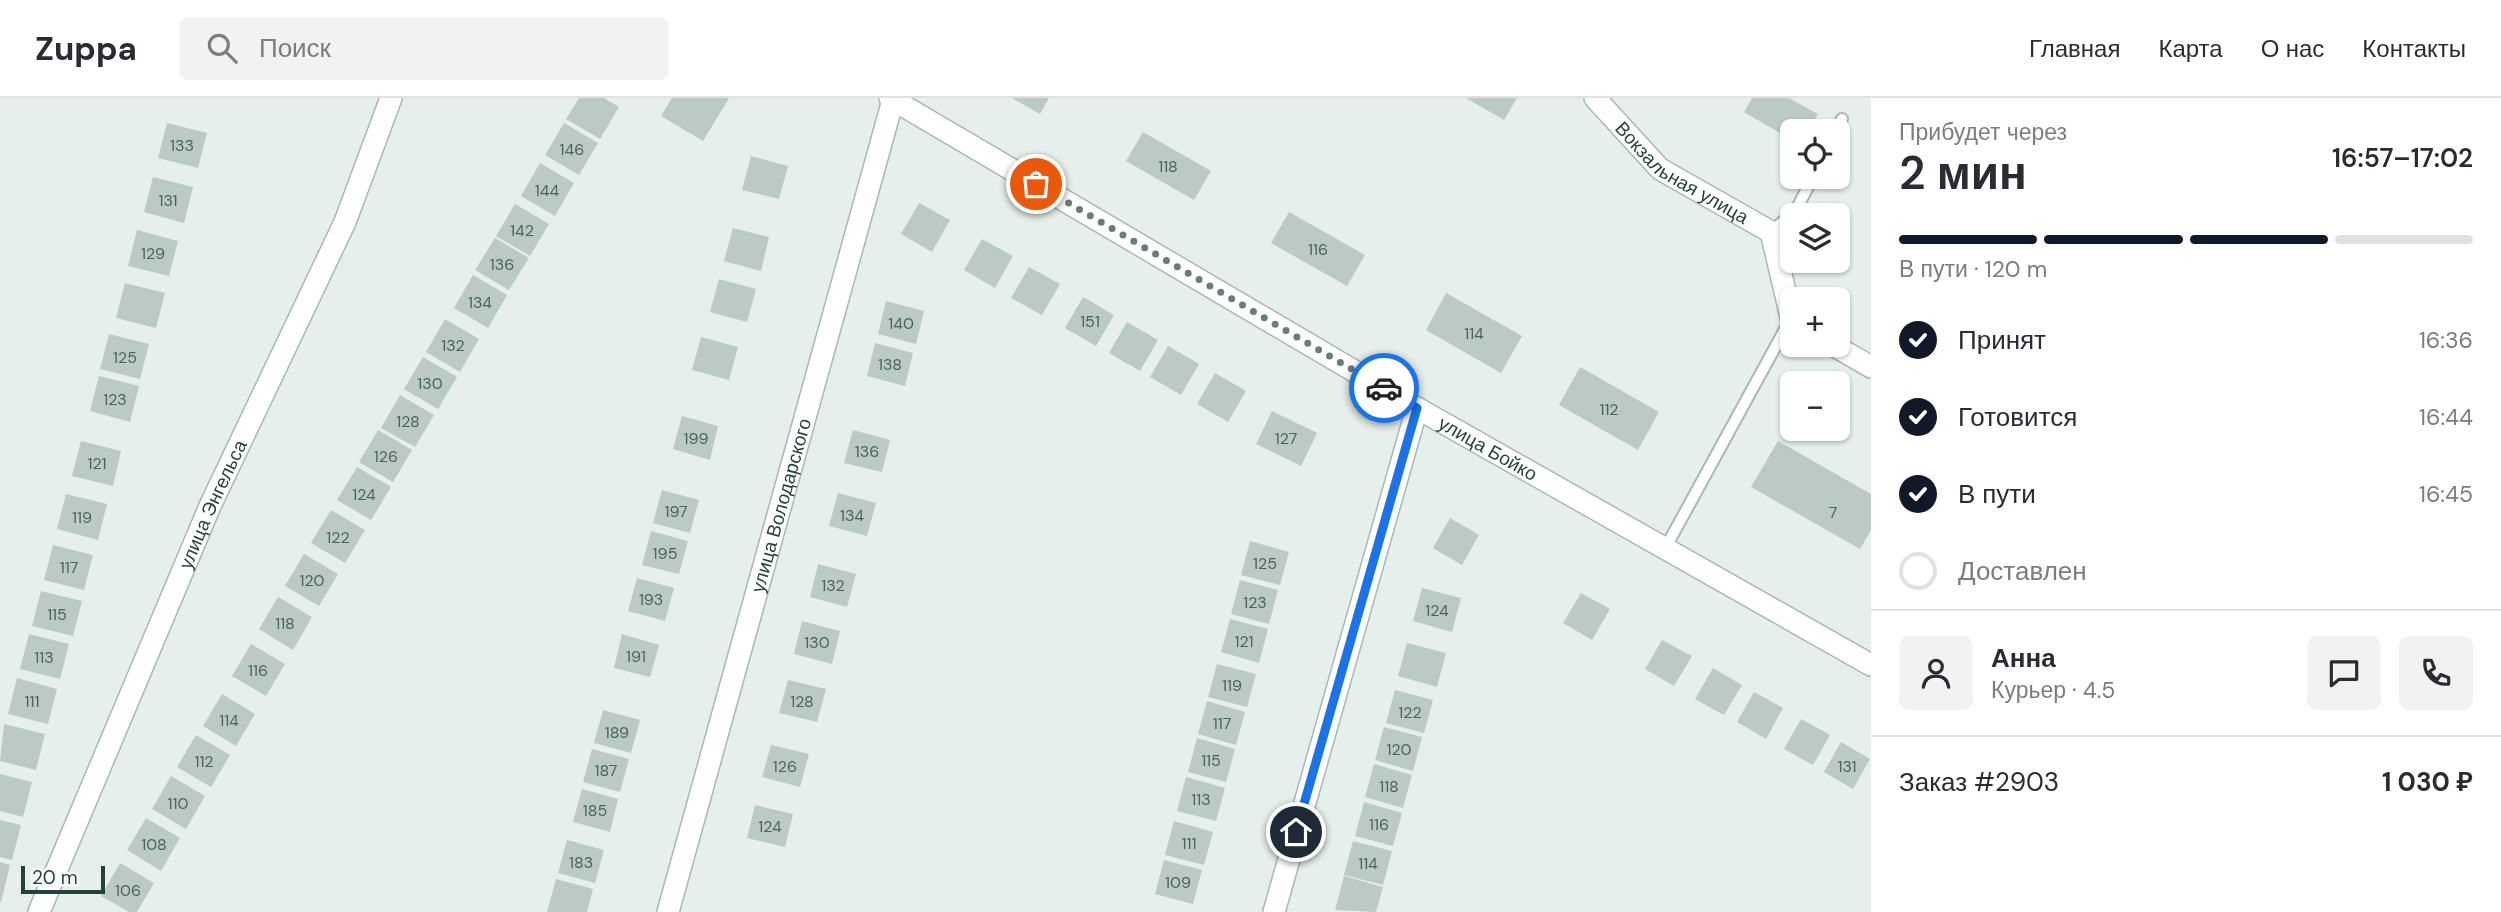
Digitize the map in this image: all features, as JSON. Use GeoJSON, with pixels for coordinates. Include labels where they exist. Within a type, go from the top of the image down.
{"type":"FeatureCollection","features":[{"type":"Feature","properties":{"kind":"street","name":"улица Энгельса"},"geometry":{"type":"LineString","coordinates":[[39,912],[210,506],[345,222],[391,98]]}},
{"type":"Feature","properties":{"kind":"street","name":"Вокзальная улица"},"geometry":{"type":"LineString","coordinates":[[1595,98],[1660,169],[1771,232],[1783,287]]}},
{"type":"Feature","properties":{"kind":"street","name":"улица Бойко"},"geometry":{"type":"LineString","coordinates":[[892,99],[1417,408],[1871,665]]}},
{"type":"Feature","properties":{"kind":"street","name":"улица Володарского"},"geometry":{"type":"LineString","coordinates":[[668,912],[892,99]]}},
{"type":"Feature","properties":{"kind":"street"},"geometry":{"type":"LineString","coordinates":[[1850,355],[1871,367]]}},
{"type":"Feature","properties":{"kind":"street"},"geometry":{"type":"LineString","coordinates":[[1274,912],[1417,408]]}},
{"type":"Feature","properties":{"kind":"lane"},"geometry":{"type":"LineString","coordinates":[[1771,232],[1796,210],[1807,189]]}},
{"type":"Feature","properties":{"kind":"lane"},"geometry":{"type":"LineString","coordinates":[[1666,547],[1780,341]]}},
{"type":"Feature","properties":{"kind":"building"},"geometry":{"type":"Polygon","coordinates":[[[579,98],[604,98],[619,107],[600,139],[566,119],[579,98]]]}},
{"type":"Feature","properties":{"kind":"building"},"geometry":{"type":"Polygon","coordinates":[[[672,98],[729,98],[703,141],[661,116],[672,98]]]}},
{"type":"Feature","properties":{"kind":"building"},"geometry":{"type":"Polygon","coordinates":[[[1012,98],[1049,98],[1040,114],[1012,98]]]}},
{"type":"Feature","properties":{"kind":"building"},"geometry":{"type":"Polygon","coordinates":[[[1466,98],[1517,98],[1504,120],[1466,98]]]}},
{"type":"Feature","properties":{"kind":"building"},"geometry":{"type":"Polygon","coordinates":[[[1752,98],[1789,98],[1818,114],[1815,119],[1780,119],[1780,133],[1744,112],[1752,98]]]}},
{"type":"Feature","properties":{"kind":"building"},"geometry":{"type":"Polygon","coordinates":[[[167,123],[207,133],[198,168],[158,158],[167,123]]]}},
{"type":"Feature","properties":{"kind":"building"},"geometry":{"type":"Polygon","coordinates":[[[564,123],[598,143],[579,175],[545,155],[564,123]]]}},
{"type":"Feature","properties":{"kind":"building"},"geometry":{"type":"Polygon","coordinates":[[[1143,132],[1211,171],[1194,200],[1126,161],[1143,132]]]}},
{"type":"Feature","properties":{"kind":"building"},"geometry":{"type":"Polygon","coordinates":[[[751,156],[788,166],[779,199],[742,190],[751,156]]]}},
{"type":"Feature","properties":{"kind":"building"},"geometry":{"type":"Polygon","coordinates":[[[540,163],[574,183],[555,216],[521,196],[540,163]]]}},
{"type":"Feature","properties":{"kind":"building"},"geometry":{"type":"Polygon","coordinates":[[[153,177],[193,187],[184,223],[144,212],[153,177]]]}},
{"type":"Feature","properties":{"kind":"building"},"geometry":{"type":"Polygon","coordinates":[[[919,203],[950,220],[932,252],[901,234],[919,203]]]}},
{"type":"Feature","properties":{"kind":"building"},"geometry":{"type":"Polygon","coordinates":[[[515,204],[549,224],[530,256],[496,236],[515,204]]]}},
{"type":"Feature","properties":{"kind":"building"},"geometry":{"type":"Polygon","coordinates":[[[1289,212],[1365,255],[1347,286],[1271,243],[1289,212]]]}},
{"type":"Feature","properties":{"kind":"building"},"geometry":{"type":"Polygon","coordinates":[[[733,228],[769,237],[761,271],[724,261],[733,228]]]}},
{"type":"Feature","properties":{"kind":"building"},"geometry":{"type":"Polygon","coordinates":[[[137,230],[178,241],[169,276],[128,266],[137,230]]]}},
{"type":"Feature","properties":{"kind":"building"},"geometry":{"type":"Polygon","coordinates":[[[495,238],[529,258],[509,290],[475,270],[495,238]]]}},
{"type":"Feature","properties":{"kind":"building"},"geometry":{"type":"Polygon","coordinates":[[[982,239],[1013,256],[995,288],[964,270],[982,239]]]}},
{"type":"Feature","properties":{"kind":"building"},"geometry":{"type":"Polygon","coordinates":[[[1029,267],[1060,284],[1042,315],[1011,298],[1029,267]]]}},
{"type":"Feature","properties":{"kind":"building"},"geometry":{"type":"Polygon","coordinates":[[[473,275],[507,295],[488,328],[454,308],[473,275]]]}},
{"type":"Feature","properties":{"kind":"building"},"geometry":{"type":"Polygon","coordinates":[[[719,279],[756,289],[747,322],[710,312],[719,279]]]}},
{"type":"Feature","properties":{"kind":"building"},"geometry":{"type":"Polygon","coordinates":[[[125,283],[165,293],[156,328],[116,318],[125,283]]]}},
{"type":"Feature","properties":{"kind":"building"},"geometry":{"type":"Polygon","coordinates":[[[1446,293],[1522,336],[1501,373],[1426,330],[1446,293]]]}},
{"type":"Feature","properties":{"kind":"building"},"geometry":{"type":"Polygon","coordinates":[[[1083,297],[1114,315],[1096,346],[1065,328],[1083,297]]]}},
{"type":"Feature","properties":{"kind":"building"},"geometry":{"type":"Polygon","coordinates":[[[886,301],[924,311],[916,344],[878,334],[886,301]]]}},
{"type":"Feature","properties":{"kind":"building"},"geometry":{"type":"Polygon","coordinates":[[[445,319],[479,339],[460,372],[426,352],[445,319]]]}},
{"type":"Feature","properties":{"kind":"building"},"geometry":{"type":"Polygon","coordinates":[[[1127,322],[1158,340],[1140,371],[1109,353],[1127,322]]]}},
{"type":"Feature","properties":{"kind":"building"},"geometry":{"type":"Polygon","coordinates":[[[109,334],[149,344],[140,379],[100,369],[109,334]]]}},
{"type":"Feature","properties":{"kind":"building"},"geometry":{"type":"Polygon","coordinates":[[[701,337],[738,347],[729,380],[692,370],[701,337]]]}},
{"type":"Feature","properties":{"kind":"building"},"geometry":{"type":"Polygon","coordinates":[[[875,343],[913,353],[905,386],[867,376],[875,343]]]}},
{"type":"Feature","properties":{"kind":"building"},"geometry":{"type":"Polygon","coordinates":[[[1168,346],[1199,364],[1181,395],[1150,377],[1168,346]]]}},
{"type":"Feature","properties":{"kind":"building"},"geometry":{"type":"Polygon","coordinates":[[[423,357],[457,377],[438,409],[404,389],[423,357]]]}},
{"type":"Feature","properties":{"kind":"building"},"geometry":{"type":"Polygon","coordinates":[[[1580,367],[1659,412],[1638,450],[1559,405],[1580,367]]]}},
{"type":"Feature","properties":{"kind":"building"},"geometry":{"type":"Polygon","coordinates":[[[1215,373],[1246,391],[1228,422],[1197,404],[1215,373]]]}},
{"type":"Feature","properties":{"kind":"building"},"geometry":{"type":"Polygon","coordinates":[[[99,376],[139,386],[130,422],[90,411],[99,376]]]}},
{"type":"Feature","properties":{"kind":"building"},"geometry":{"type":"Polygon","coordinates":[[[400,395],[434,415],[415,447],[381,428],[400,395]]]}},
{"type":"Feature","properties":{"kind":"building"},"geometry":{"type":"Polygon","coordinates":[[[1272,411],[1317,433],[1301,466],[1256,444],[1272,411]]]}},
{"type":"Feature","properties":{"kind":"building"},"geometry":{"type":"Polygon","coordinates":[[[682,416],[718,426],[710,460],[673,449],[682,416]]]}},
{"type":"Feature","properties":{"kind":"building"},"geometry":{"type":"Polygon","coordinates":[[[378,430],[412,450],[393,482],[359,462],[378,430]]]}},
{"type":"Feature","properties":{"kind":"building"},"geometry":{"type":"Polygon","coordinates":[[[853,430],[890,440],[882,472],[844,463],[853,430]]]}},
{"type":"Feature","properties":{"kind":"building"},"geometry":{"type":"Polygon","coordinates":[[[81,441],[121,451],[113,486],[72,476],[81,441]]]}},
{"type":"Feature","properties":{"kind":"building"},"geometry":{"type":"Polygon","coordinates":[[[1778,441],[1871,494],[1871,530],[1860,549],[1751,487],[1778,441]]]}},
{"type":"Feature","properties":{"kind":"building"},"geometry":{"type":"Polygon","coordinates":[[[357,467],[391,487],[371,520],[337,500],[357,467]]]}},
{"type":"Feature","properties":{"kind":"building"},"geometry":{"type":"Polygon","coordinates":[[[662,490],[699,500],[690,533],[653,523],[662,490]]]}},
{"type":"Feature","properties":{"kind":"building"},"geometry":{"type":"Polygon","coordinates":[[[838,493],[876,503],[867,536],[829,526],[838,493]]]}},
{"type":"Feature","properties":{"kind":"building"},"geometry":{"type":"Polygon","coordinates":[[[66,494],[107,504],[98,540],[57,529],[66,494]]]}},
{"type":"Feature","properties":{"kind":"building"},"geometry":{"type":"Polygon","coordinates":[[[331,510],[365,530],[345,563],[311,543],[331,510]]]}},
{"type":"Feature","properties":{"kind":"building"},"geometry":{"type":"Polygon","coordinates":[[[1450,518],[1479,535],[1462,565],[1433,548],[1450,518]]]}},
{"type":"Feature","properties":{"kind":"building"},"geometry":{"type":"Polygon","coordinates":[[[651,531],[688,541],[679,574],[642,565],[651,531]]]}},
{"type":"Feature","properties":{"kind":"building"},"geometry":{"type":"Polygon","coordinates":[[[1250,541],[1289,552],[1280,585],[1241,575],[1250,541]]]}},
{"type":"Feature","properties":{"kind":"building"},"geometry":{"type":"Polygon","coordinates":[[[53,545],[93,555],[84,590],[44,580],[53,545]]]}},
{"type":"Feature","properties":{"kind":"building"},"geometry":{"type":"Polygon","coordinates":[[[304,554],[338,574],[319,606],[285,586],[304,554]]]}},
{"type":"Feature","properties":{"kind":"building"},"geometry":{"type":"Polygon","coordinates":[[[818,564],[856,574],[847,607],[810,597],[818,564]]]}},
{"type":"Feature","properties":{"kind":"building"},"geometry":{"type":"Polygon","coordinates":[[[637,578],[674,588],[665,621],[628,611],[637,578]]]}},
{"type":"Feature","properties":{"kind":"building"},"geometry":{"type":"Polygon","coordinates":[[[1240,580],[1278,590],[1269,624],[1231,614],[1240,580]]]}},
{"type":"Feature","properties":{"kind":"building"},"geometry":{"type":"Polygon","coordinates":[[[1422,588],[1461,598],[1452,632],[1413,621],[1422,588]]]}},
{"type":"Feature","properties":{"kind":"building"},"geometry":{"type":"Polygon","coordinates":[[[41,591],[82,601],[73,636],[32,626],[41,591]]]}},
{"type":"Feature","properties":{"kind":"building"},"geometry":{"type":"Polygon","coordinates":[[[1581,593],[1610,609],[1592,640],[1563,623],[1581,593]]]}},
{"type":"Feature","properties":{"kind":"building"},"geometry":{"type":"Polygon","coordinates":[[[278,597],[312,617],[293,650],[259,629],[278,597]]]}},
{"type":"Feature","properties":{"kind":"building"},"geometry":{"type":"Polygon","coordinates":[[[1230,619],[1268,629],[1259,663],[1221,652],[1230,619]]]}},
{"type":"Feature","properties":{"kind":"building"},"geometry":{"type":"Polygon","coordinates":[[[802,621],[840,631],[832,664],[794,654],[802,621]]]}},
{"type":"Feature","properties":{"kind":"building"},"geometry":{"type":"Polygon","coordinates":[[[29,634],[69,644],[60,679],[20,669],[29,634]]]}},
{"type":"Feature","properties":{"kind":"building"},"geometry":{"type":"Polygon","coordinates":[[[622,634],[659,645],[650,677],[614,668],[622,634]]]}},
{"type":"Feature","properties":{"kind":"building"},"geometry":{"type":"Polygon","coordinates":[[[1662,640],[1692,656],[1674,686],[1645,669],[1662,640]]]}},
{"type":"Feature","properties":{"kind":"building"},"geometry":{"type":"Polygon","coordinates":[[[1407,643],[1446,653],[1437,687],[1398,676],[1407,643]]]}},
{"type":"Feature","properties":{"kind":"building"},"geometry":{"type":"Polygon","coordinates":[[[251,644],[285,664],[266,696],[232,676],[251,644]]]}},
{"type":"Feature","properties":{"kind":"building"},"geometry":{"type":"Polygon","coordinates":[[[1217,664],[1256,674],[1247,707],[1208,697],[1217,664]]]}},
{"type":"Feature","properties":{"kind":"building"},"geometry":{"type":"Polygon","coordinates":[[[1713,668],[1742,685],[1724,715],[1695,699],[1713,668]]]}},
{"type":"Feature","properties":{"kind":"building"},"geometry":{"type":"Polygon","coordinates":[[[17,678],[57,689],[48,724],[8,714],[17,678]]]}},
{"type":"Feature","properties":{"kind":"building"},"geometry":{"type":"Polygon","coordinates":[[[788,680],[826,689],[817,722],[779,713],[788,680]]]}},
{"type":"Feature","properties":{"kind":"building"},"geometry":{"type":"Polygon","coordinates":[[[1395,690],[1433,700],[1424,733],[1386,723],[1395,690]]]}},
{"type":"Feature","properties":{"kind":"building"},"geometry":{"type":"Polygon","coordinates":[[[1754,692],[1783,708],[1766,739],[1737,722],[1754,692]]]}},
{"type":"Feature","properties":{"kind":"building"},"geometry":{"type":"Polygon","coordinates":[[[222,694],[255,714],[236,746],[203,726],[222,694]]]}},
{"type":"Feature","properties":{"kind":"building"},"geometry":{"type":"Polygon","coordinates":[[[1207,701],[1245,712],[1236,745],[1198,734],[1207,701]]]}},
{"type":"Feature","properties":{"kind":"building"},"geometry":{"type":"Polygon","coordinates":[[[603,710],[640,720],[631,753],[594,743],[603,710]]]}},
{"type":"Feature","properties":{"kind":"building"},"geometry":{"type":"Polygon","coordinates":[[[1801,719],[1830,735],[1813,765],[1784,749],[1801,719]]]}},
{"type":"Feature","properties":{"kind":"building"},"geometry":{"type":"Polygon","coordinates":[[[4,724],[45,734],[36,770],[0,761],[4,724]]]}},
{"type":"Feature","properties":{"kind":"building"},"geometry":{"type":"Polygon","coordinates":[[[1384,727],[1422,737],[1413,771],[1375,760],[1384,727]]]}},
{"type":"Feature","properties":{"kind":"building"},"geometry":{"type":"Polygon","coordinates":[[[196,735],[230,755],[211,787],[177,767],[196,735]]]}},
{"type":"Feature","properties":{"kind":"building"},"geometry":{"type":"Polygon","coordinates":[[[1197,738],[1235,749],[1226,782],[1188,772],[1197,738]]]}},
{"type":"Feature","properties":{"kind":"building"},"geometry":{"type":"Polygon","coordinates":[[[1841,742],[1870,759],[1853,789],[1824,772],[1841,742]]]}},
{"type":"Feature","properties":{"kind":"building"},"geometry":{"type":"Polygon","coordinates":[[[771,745],[809,754],[800,787],[762,777],[771,745]]]}},
{"type":"Feature","properties":{"kind":"building"},"geometry":{"type":"Polygon","coordinates":[[[592,749],[629,759],[620,792],[583,782],[592,749]]]}},
{"type":"Feature","properties":{"kind":"building"},"geometry":{"type":"Polygon","coordinates":[[[1374,764],[1412,775],[1403,808],[1365,797],[1374,764]]]}},
{"type":"Feature","properties":{"kind":"building"},"geometry":{"type":"Polygon","coordinates":[[[0,774],[32,782],[23,817],[0,811],[0,774]]]}},
{"type":"Feature","properties":{"kind":"building"},"geometry":{"type":"Polygon","coordinates":[[[171,776],[205,796],[186,829],[152,809],[171,776]]]}},
{"type":"Feature","properties":{"kind":"building"},"geometry":{"type":"Polygon","coordinates":[[[1186,777],[1225,788],[1216,821],[1177,811],[1186,777]]]}},
{"type":"Feature","properties":{"kind":"building"},"geometry":{"type":"Polygon","coordinates":[[[582,789],[618,799],[610,832],[573,822],[582,789]]]}},
{"type":"Feature","properties":{"kind":"building"},"geometry":{"type":"Polygon","coordinates":[[[1364,802],[1402,813],[1393,846],[1355,836],[1364,802]]]}},
{"type":"Feature","properties":{"kind":"building"},"geometry":{"type":"Polygon","coordinates":[[[755,805],[793,814],[785,847],[747,838],[755,805]]]}},
{"type":"Feature","properties":{"kind":"building"},"geometry":{"type":"Polygon","coordinates":[[[146,818],[180,838],[161,871],[127,850],[146,818]]]}},
{"type":"Feature","properties":{"kind":"building"},"geometry":{"type":"Polygon","coordinates":[[[0,820],[21,825],[12,860],[0,857],[0,820]]]}},
{"type":"Feature","properties":{"kind":"building"},"geometry":{"type":"Polygon","coordinates":[[[1174,821],[1213,832],[1204,865],[1165,855],[1174,821]]]}},
{"type":"Feature","properties":{"kind":"building"},"geometry":{"type":"Polygon","coordinates":[[[567,840],[604,850],[595,883],[558,873],[567,840]]]}},
{"type":"Feature","properties":{"kind":"building"},"geometry":{"type":"Polygon","coordinates":[[[1353,841],[1392,851],[1383,885],[1344,875],[1353,841]]]}},
{"type":"Feature","properties":{"kind":"building"},"geometry":{"type":"Polygon","coordinates":[[[1164,860],[1202,870],[1193,904],[1155,894],[1164,860]]]}},
{"type":"Feature","properties":{"kind":"building"},"geometry":{"type":"Polygon","coordinates":[[[0,862],[10,865],[1,902],[0,902],[0,862]]]}},
{"type":"Feature","properties":{"kind":"building"},"geometry":{"type":"Polygon","coordinates":[[[120,863],[154,883],[137,912],[129,912],[101,896],[120,863]]]}},
{"type":"Feature","properties":{"kind":"building"},"geometry":{"type":"Polygon","coordinates":[[[1344,876],[1383,887],[1376,912],[1335,910],[1344,876]]]}},
{"type":"Feature","properties":{"kind":"building"},"geometry":{"type":"Polygon","coordinates":[[[556,879],[593,889],[587,912],[547,912],[556,879]]]}},
{"type":"Feature","properties":{"kind":"way so far"},"geometry":{"type":"LineString","coordinates":[[1036,184],[1384,388]]}},
{"type":"Feature","properties":{"kind":"route"},"geometry":{"type":"LineString","coordinates":[[1296,832],[1417,408],[1384,388]]}}]}
